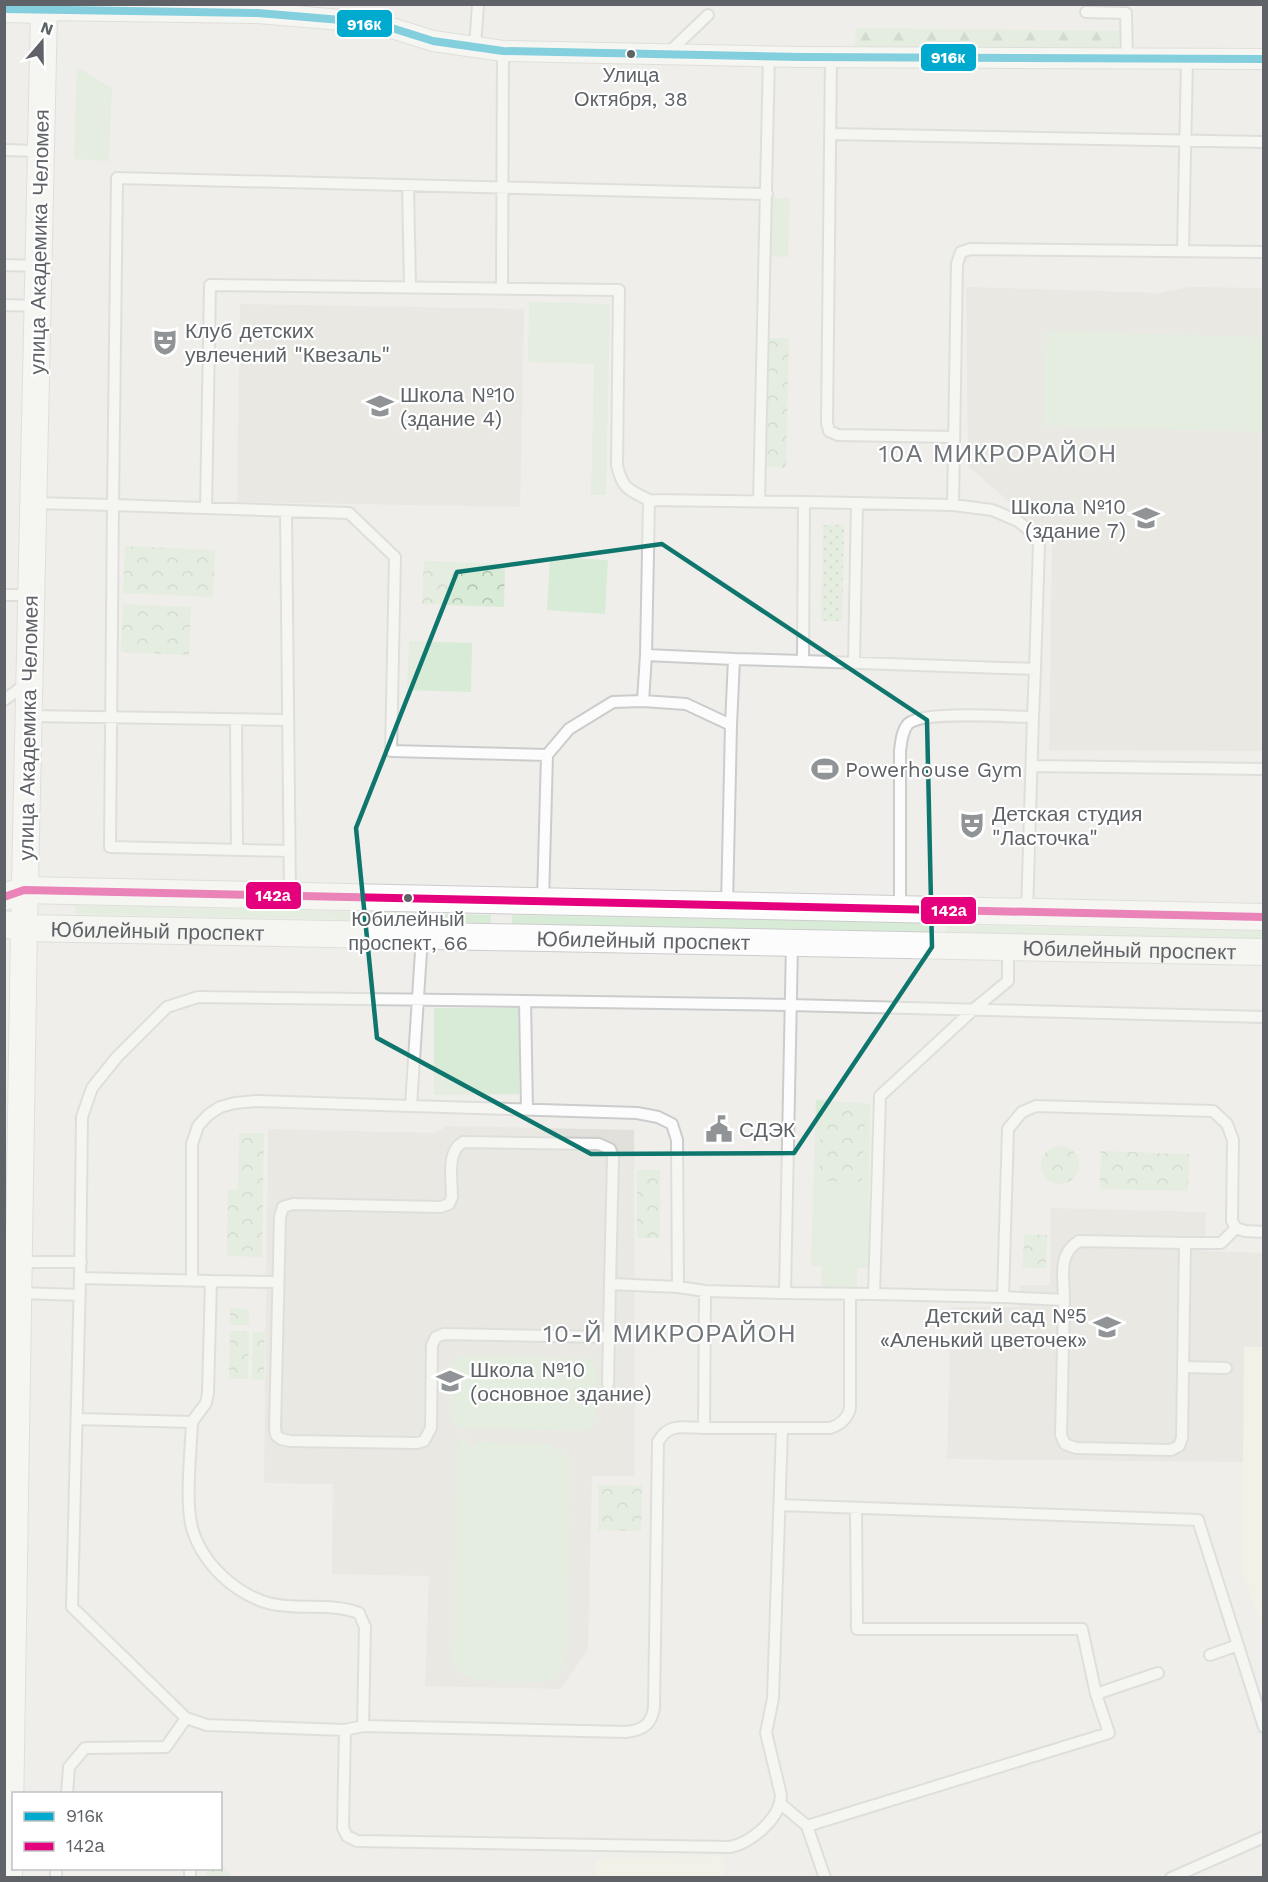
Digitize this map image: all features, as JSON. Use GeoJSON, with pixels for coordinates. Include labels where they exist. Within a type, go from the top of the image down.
{"type":"FeatureCollection","features":[{"type":"Feature","properties":{"kind":"street"},"geometry":{"type":"LineString","coordinates":[[4,9],[258,13],[341,20],[395,29],[434,40],[503,51],[831,57],[1263,60]]}},
{"type":"Feature","properties":{"kind":"street","name":"улица Академика Челомея"},"geometry":{"type":"LineString","coordinates":[[9,1878],[19,1262],[14,893],[28,716],[44,10]]}},
{"type":"Feature","properties":{"kind":"street","name":"Юбилейный проспект"},"geometry":{"type":"LineString","coordinates":[[14,893],[290,896],[1263,917]]}},
{"type":"Feature","properties":{"kind":"street","name":"Юбилейный проспект"},"geometry":{"type":"LineString","coordinates":[[14,926],[1263,952]]}},
{"type":"Feature","properties":{"kind":"lane"},"geometry":{"type":"LineString","coordinates":[[475,47],[478,4]]}},
{"type":"Feature","properties":{"kind":"lane"},"geometry":{"type":"LineString","coordinates":[[1086,12],[1126,13],[1127,59]]}},
{"type":"Feature","properties":{"kind":"lane"},"geometry":{"type":"LineString","coordinates":[[667,54],[708,15]]}},
{"type":"Feature","properties":{"kind":"lane"},"geometry":{"type":"LineString","coordinates":[[502,288],[503,51]]}},
{"type":"Feature","properties":{"kind":"lane"},"geometry":{"type":"LineString","coordinates":[[759,501],[769,56]]}},
{"type":"Feature","properties":{"kind":"lane"},"geometry":{"type":"LineString","coordinates":[[831,57],[827,423],[829,431],[838,435],[954,437]]}},
{"type":"Feature","properties":{"kind":"lane"},"geometry":{"type":"LineString","coordinates":[[1183,252],[1188,60]]}},
{"type":"Feature","properties":{"kind":"lane"},"geometry":{"type":"LineString","coordinates":[[830,134],[1263,142]]}},
{"type":"Feature","properties":{"kind":"lane"},"geometry":{"type":"LineString","coordinates":[[4,150],[41,152]]}},
{"type":"Feature","properties":{"kind":"lane"},"geometry":{"type":"LineString","coordinates":[[290,851],[110,848],[117,178],[766,194]]}},
{"type":"Feature","properties":{"kind":"lane"},"geometry":{"type":"LineString","coordinates":[[408,186],[410,287]]}},
{"type":"Feature","properties":{"kind":"lane"},"geometry":{"type":"LineString","coordinates":[[953,505],[957,264],[961,252],[971,249],[1263,252]]}},
{"type":"Feature","properties":{"kind":"lane"},"geometry":{"type":"LineString","coordinates":[[4,265],[39,266]]}},
{"type":"Feature","properties":{"kind":"lane"},"geometry":{"type":"LineString","coordinates":[[206,508],[210,285],[619,290],[617,465],[620,478],[627,490],[649,500],[953,505],[992,510],[1021,518],[1039,544],[1027,912]]}},
{"type":"Feature","properties":{"kind":"lane"},"geometry":{"type":"LineString","coordinates":[[4,305],[38,306]]}},
{"type":"Feature","properties":{"kind":"lane"},"geometry":{"type":"LineString","coordinates":[[643,701],[649,500]]}},
{"type":"Feature","properties":{"kind":"lane"},"geometry":{"type":"LineString","coordinates":[[803,661],[804,502]]}},
{"type":"Feature","properties":{"kind":"lane"},"geometry":{"type":"LineString","coordinates":[[33,503],[349,513],[395,557],[391,751],[547,755]]}},
{"type":"Feature","properties":{"kind":"lane"},"geometry":{"type":"LineString","coordinates":[[854,663],[857,503]]}},
{"type":"Feature","properties":{"kind":"lane"},"geometry":{"type":"LineString","coordinates":[[286,511],[290,896]]}},
{"type":"Feature","properties":{"kind":"lane"},"geometry":{"type":"LineString","coordinates":[[4,595],[31,595]]}},
{"type":"Feature","properties":{"kind":"lane"},"geometry":{"type":"LineString","coordinates":[[646,655],[1035,669]]}},
{"type":"Feature","properties":{"kind":"lane"},"geometry":{"type":"LineString","coordinates":[[727,906],[734,659]]}},
{"type":"Feature","properties":{"kind":"lane"},"geometry":{"type":"LineString","coordinates":[[4,700],[29,682]]}},
{"type":"Feature","properties":{"kind":"lane"},"geometry":{"type":"LineString","coordinates":[[543,901],[547,755],[569,729],[613,702],[643,701],[686,704],[731,725]]}},
{"type":"Feature","properties":{"kind":"lane"},"geometry":{"type":"LineString","coordinates":[[28,716],[288,720]]}},
{"type":"Feature","properties":{"kind":"lane"},"geometry":{"type":"LineString","coordinates":[[900,909],[900,751],[902,736],[908,724],[918,718],[935,716],[1033,717]]}},
{"type":"Feature","properties":{"kind":"lane"},"geometry":{"type":"LineString","coordinates":[[236,720],[237,850]]}},
{"type":"Feature","properties":{"kind":"lane"},"geometry":{"type":"LineString","coordinates":[[1032,766],[1263,769]]}},
{"type":"Feature","properties":{"kind":"lane"},"geometry":{"type":"LineString","coordinates":[[411,1106],[422,936]]}},
{"type":"Feature","properties":{"kind":"lane"},"geometry":{"type":"LineString","coordinates":[[785,1293],[792,943]]}},
{"type":"Feature","properties":{"kind":"lane"},"geometry":{"type":"LineString","coordinates":[[874,1294],[880,1096],[974,1009],[1008,981],[1008,947]]}},
{"type":"Feature","properties":{"kind":"lane"},"geometry":{"type":"LineString","coordinates":[[850,1294],[849,1412],[840,1424],[830,1428],[673,1427],[664,1431],[658,1442],[654,1708],[647,1726],[639,1730],[626,1732],[363,1726],[345,1730],[207,1725],[186,1718],[72,1607],[81,1278],[82,1117],[92,1088],[117,1057],[167,1007],[198,997],[790,1005],[1263,1017]]}},
{"type":"Feature","properties":{"kind":"lane"},"geometry":{"type":"LineString","coordinates":[[525,1001],[527,1109]]}},
{"type":"Feature","properties":{"kind":"lane"},"geometry":{"type":"LineString","coordinates":[[192,1281],[192,1144],[198,1126],[208,1114],[220,1107],[257,1101],[637,1113],[658,1117],[672,1124],[677,1140],[678,1287]]}},
{"type":"Feature","properties":{"kind":"lane"},"geometry":{"type":"LineString","coordinates":[[1003,1297],[1008,1129],[1029,1108],[1045,1106],[1213,1111],[1227,1124],[1233,1140],[1232,1221],[1236,1228],[1263,1232]]}},
{"type":"Feature","properties":{"kind":"lane"},"geometry":{"type":"LineString","coordinates":[[608,1384],[613,1157],[610,1149],[599,1144],[463,1142],[453,1153],[452,1197],[449,1204],[441,1207],[293,1204],[283,1207],[280,1217],[275,1428],[276,1435],[281,1439],[417,1443],[424,1441],[431,1428],[432,1345],[436,1337],[444,1334],[609,1337]]}},
{"type":"Feature","properties":{"kind":"lane"},"geometry":{"type":"LineString","coordinates":[[1185,1243],[1182,1438],[1179,1446],[1171,1450],[1076,1448],[1065,1444],[1061,1435],[1064,1256],[1069,1247],[1079,1241],[1221,1243],[1236,1228]]}},
{"type":"Feature","properties":{"kind":"lane"},"geometry":{"type":"LineString","coordinates":[[19,1262],[81,1262]]}},
{"type":"Feature","properties":{"kind":"lane"},"geometry":{"type":"LineString","coordinates":[[81,1278],[278,1282]]}},
{"type":"Feature","properties":{"kind":"lane"},"geometry":{"type":"LineString","coordinates":[[211,1281],[208,1393],[206,1403],[192,1422],[191,1521],[200,1546],[212,1567],[236,1588],[267,1603],[294,1607],[345,1607],[359,1613],[365,1627],[363,1726]]}},
{"type":"Feature","properties":{"kind":"lane"},"geometry":{"type":"LineString","coordinates":[[610,1284],[678,1287],[705,1291],[1064,1300]]}},
{"type":"Feature","properties":{"kind":"lane"},"geometry":{"type":"LineString","coordinates":[[704,1428],[705,1291]]}},
{"type":"Feature","properties":{"kind":"lane"},"geometry":{"type":"LineString","coordinates":[[18,1293],[80,1295]]}},
{"type":"Feature","properties":{"kind":"lane"},"geometry":{"type":"LineString","coordinates":[[1183,1367],[1226,1368]]}},
{"type":"Feature","properties":{"kind":"lane"},"geometry":{"type":"LineString","coordinates":[[77,1419],[192,1422]]}},
{"type":"Feature","properties":{"kind":"lane"},"geometry":{"type":"LineString","coordinates":[[345,1730],[343,1828],[347,1836],[357,1841],[730,1848],[742,1845],[777,1812],[781,1804],[781,1795],[766,1733],[773,1698],[782,1428]]}},
{"type":"Feature","properties":{"kind":"lane"},"geometry":{"type":"LineString","coordinates":[[779,1505],[1198,1520],[1263,1727]]}},
{"type":"Feature","properties":{"kind":"lane"},"geometry":{"type":"LineString","coordinates":[[807,1826],[1109,1733],[1096,1694],[1082,1629],[857,1629],[856,1508]]}},
{"type":"Feature","properties":{"kind":"lane"},"geometry":{"type":"LineString","coordinates":[[1210,1655],[1238,1645]]}},
{"type":"Feature","properties":{"kind":"lane"},"geometry":{"type":"LineString","coordinates":[[1096,1694],[1158,1673]]}},
{"type":"Feature","properties":{"kind":"lane"},"geometry":{"type":"LineString","coordinates":[[68,1792],[69,1767],[85,1748],[166,1747],[186,1718]]}},
{"type":"Feature","properties":{"kind":"lane"},"geometry":{"type":"LineString","coordinates":[[781,1804],[807,1826],[825,1878]]}},
{"type":"Feature","properties":{"kind":"lane"},"geometry":{"type":"LineString","coordinates":[[1171,1878],[1263,1837]]}},
{"type":"Feature","properties":{"kind":"highlighted area"},"geometry":{"type":"Polygon","coordinates":[[[662,544],[927,720],[932,947],[794,1153],[591,1154],[377,1038],[356,828],[457,572],[662,544]]]}},
{"type":"Feature","properties":{"kind":"shaded area","name":"Школа №10 (здание 7)"},"geometry":{"type":"Polygon","coordinates":[[[966,287],[1160,293],[1188,287],[1263,288],[1263,751],[1049,750],[1052,539],[968,466],[966,287]]]}},
{"type":"Feature","properties":{"kind":"shaded area","name":"Школа №10 (здание 4)"},"geometry":{"type":"Polygon","coordinates":[[[240,304],[524,309],[520,507],[237,502],[240,304]]]}},
{"type":"Feature","properties":{"kind":"shaded area","name":"Школа №10 (основное здание)"},"geometry":{"type":"Polygon","coordinates":[[[447,1126],[634,1130],[635,1476],[592,1476],[588,1649],[561,1689],[425,1686],[429,1576],[332,1574],[333,1484],[264,1483],[268,1129],[435,1133],[447,1126]]]}},
{"type":"Feature","properties":{"kind":"shaded area","name":"Детский сад №5 «Аленький цветочек»"},"geometry":{"type":"Polygon","coordinates":[[[1051,1208],[1206,1212],[1205,1251],[1263,1253],[1263,1347],[1244,1347],[1243,1462],[947,1459],[951,1307],[1019,1307],[1020,1285],[1050,1285],[1051,1208]]]}},
{"type":"Feature","properties":{"kind":"shaded area"},"geometry":{"type":"Polygon","coordinates":[[[1244,1346],[1263,1347],[1263,1627],[1242,1572],[1244,1346]]]}},
{"type":"Feature","properties":{"kind":"shaded area"},"geometry":{"type":"Polygon","coordinates":[[[723,1856],[724,1877],[596,1877],[596,1859],[723,1856]]]}},
{"type":"Feature","properties":{"kind":"green space"},"geometry":{"type":"Polygon","coordinates":[[[856,28],[1125,31],[1124,49],[855,47],[856,28]]]}},
{"type":"Feature","properties":{"kind":"green space"},"geometry":{"type":"Polygon","coordinates":[[[77,67],[112,88],[109,161],[74,159],[77,67]]]}},
{"type":"Feature","properties":{"kind":"green space"},"geometry":{"type":"Polygon","coordinates":[[[772,198],[790,198],[788,257],[771,256],[772,198]]]}},
{"type":"Feature","properties":{"kind":"green space"},"geometry":{"type":"Polygon","coordinates":[[[529,302],[610,304],[606,495],[591,495],[594,364],[528,362],[529,302]]]}},
{"type":"Feature","properties":{"kind":"green space"},"geometry":{"type":"Polygon","coordinates":[[[1046,331],[1263,337],[1263,432],[1043,426],[1046,331]]]}},
{"type":"Feature","properties":{"kind":"green space"},"geometry":{"type":"Polygon","coordinates":[[[769,338],[789,338],[786,468],[767,467],[769,338]]]}},
{"type":"Feature","properties":{"kind":"green space"},"geometry":{"type":"Polygon","coordinates":[[[823,525],[844,525],[842,621],[821,621],[823,525]]]}},
{"type":"Feature","properties":{"kind":"green space"},"geometry":{"type":"Polygon","coordinates":[[[125,546],[215,550],[213,597],[123,593],[125,546]]]}},
{"type":"Feature","properties":{"kind":"green space"},"geometry":{"type":"Polygon","coordinates":[[[550,557],[608,560],[605,614],[547,610],[550,557]]]}},
{"type":"Feature","properties":{"kind":"green space"},"geometry":{"type":"Polygon","coordinates":[[[424,561],[505,564],[504,607],[422,604],[424,561]]]}},
{"type":"Feature","properties":{"kind":"green space"},"geometry":{"type":"Polygon","coordinates":[[[123,604],[191,607],[189,655],[121,652],[123,604]]]}},
{"type":"Feature","properties":{"kind":"green space"},"geometry":{"type":"Polygon","coordinates":[[[409,641],[472,643],[471,692],[407,690],[409,641]]]}},
{"type":"Feature","properties":{"kind":"green space"},"geometry":{"type":"Polygon","coordinates":[[[75,905],[491,915],[491,923],[75,914],[75,905]]]}},
{"type":"Feature","properties":{"kind":"green space"},"geometry":{"type":"Polygon","coordinates":[[[512,915],[931,923],[931,932],[512,924],[512,915]]]}},
{"type":"Feature","properties":{"kind":"green space"},"geometry":{"type":"Polygon","coordinates":[[[947,925],[1263,931],[1264,939],[947,933],[947,925]]]}},
{"type":"Feature","properties":{"kind":"green space"},"geometry":{"type":"Polygon","coordinates":[[[434,1008],[519,1008],[519,1094],[434,1095],[434,1008]]]}},
{"type":"Feature","properties":{"kind":"green space"},"geometry":{"type":"Polygon","coordinates":[[[816,1100],[870,1104],[868,1268],[857,1268],[857,1288],[821,1287],[822,1266],[811,1266],[816,1100]]]}},
{"type":"Feature","properties":{"kind":"green space"},"geometry":{"type":"Polygon","coordinates":[[[821,1109],[865,1111],[862,1182],[819,1181],[821,1109]]]}},
{"type":"Feature","properties":{"kind":"green space"},"geometry":{"type":"Polygon","coordinates":[[[239,1133],[264,1133],[262,1257],[227,1256],[228,1190],[238,1190],[239,1133]]]}},
{"type":"Feature","properties":{"kind":"green space"},"geometry":{"type":"Polygon","coordinates":[[[1060,1146],[1067,1147],[1073,1152],[1078,1158],[1078,1172],[1073,1178],[1067,1183],[1060,1184],[1053,1183],[1047,1178],[1042,1172],[1041,1165],[1042,1158],[1047,1152],[1053,1147],[1060,1146]]]}},
{"type":"Feature","properties":{"kind":"green space"},"geometry":{"type":"Polygon","coordinates":[[[1101,1151],[1189,1154],[1188,1191],[1100,1189],[1101,1151]]]}},
{"type":"Feature","properties":{"kind":"green space"},"geometry":{"type":"Polygon","coordinates":[[[637,1170],[660,1170],[660,1238],[637,1238],[637,1170]]]}},
{"type":"Feature","properties":{"kind":"green space"},"geometry":{"type":"Polygon","coordinates":[[[1024,1234],[1047,1235],[1046,1268],[1023,1268],[1024,1234]]]}},
{"type":"Feature","properties":{"kind":"green space"},"geometry":{"type":"Polygon","coordinates":[[[230,1308],[249,1309],[249,1325],[230,1325],[230,1308]]]}},
{"type":"Feature","properties":{"kind":"green space"},"geometry":{"type":"Polygon","coordinates":[[[230,1331],[249,1331],[248,1379],[229,1379],[230,1331]]]}},
{"type":"Feature","properties":{"kind":"green space"},"geometry":{"type":"Polygon","coordinates":[[[253,1332],[265,1332],[264,1380],[252,1380],[253,1332]]]}},
{"type":"Feature","properties":{"kind":"green space"},"geometry":{"type":"Polygon","coordinates":[[[464,1355],[586,1358],[594,1362],[598,1395],[592,1428],[584,1431],[463,1428],[454,1423],[450,1415],[451,1367],[457,1359],[464,1355]]]}},
{"type":"Feature","properties":{"kind":"green space"},"geometry":{"type":"Polygon","coordinates":[[[458,1438],[467,1438],[467,1448],[479,1442],[547,1444],[562,1452],[570,1462],[566,1664],[556,1679],[540,1682],[474,1680],[462,1674],[453,1662],[458,1438]]]}},
{"type":"Feature","properties":{"kind":"green space"},"geometry":{"type":"Polygon","coordinates":[[[598,1485],[642,1486],[641,1531],[598,1530],[598,1485]]]}},
{"type":"Feature","properties":{"kind":"green space"},"geometry":{"type":"Polygon","coordinates":[[[222,1865],[232,1877],[206,1877],[206,1870],[222,1870],[222,1865]]]}},
{"type":"Feature","properties":{"kind":"transit line","name":"916к"},"geometry":{"type":"LineString","coordinates":[[4,9],[258,13],[341,20],[395,29],[433,41],[503,51],[802,57],[1264,59]]}},
{"type":"Feature","properties":{"kind":"transit line","name":"142а"},"geometry":{"type":"LineString","coordinates":[[4,897],[24,890],[1264,917]]}},
{"type":"Feature","properties":{"kind":"place","name":"Улица Октября, 38"},"geometry":{"type":"Point","coordinates":[631,54]}},
{"type":"Feature","properties":{"kind":"place","name":"Клуб детских увлечений \"Квезаль\""},"geometry":{"type":"Point","coordinates":[165,342]}},
{"type":"Feature","properties":{"kind":"place","name":"Школа №10 (здание 4)"},"geometry":{"type":"Point","coordinates":[380,406]}},
{"type":"Feature","properties":{"kind":"place","name":"Школа №10 (здание 7)"},"geometry":{"type":"Point","coordinates":[1146,518]}},
{"type":"Feature","properties":{"kind":"place","name":"Powerhouse Gym"},"geometry":{"type":"Point","coordinates":[825,769]}},
{"type":"Feature","properties":{"kind":"place","name":"Детская студия \"Ласточка\""},"geometry":{"type":"Point","coordinates":[972,825]}},
{"type":"Feature","properties":{"kind":"place","name":"Юбилейный проспект, 66"},"geometry":{"type":"Point","coordinates":[408,898]}},
{"type":"Feature","properties":{"kind":"place","name":"СДЭК"},"geometry":{"type":"Point","coordinates":[719,1129]}},
{"type":"Feature","properties":{"kind":"place","name":"Детский сад №5 «Аленький цветочек»"},"geometry":{"type":"Point","coordinates":[1107,1327]}},
{"type":"Feature","properties":{"kind":"place","name":"Школа №10 (основное здание)"},"geometry":{"type":"Point","coordinates":[450,1381]}},
{"type":"Feature","properties":{"kind":"district","name":"10А МИКРОРАЙОН"},"geometry":{"type":"Point","coordinates":[998,454]}},
{"type":"Feature","properties":{"kind":"district","name":"10-Й МИКРОРАЙОН"},"geometry":{"type":"Point","coordinates":[670,1334]}}]}
